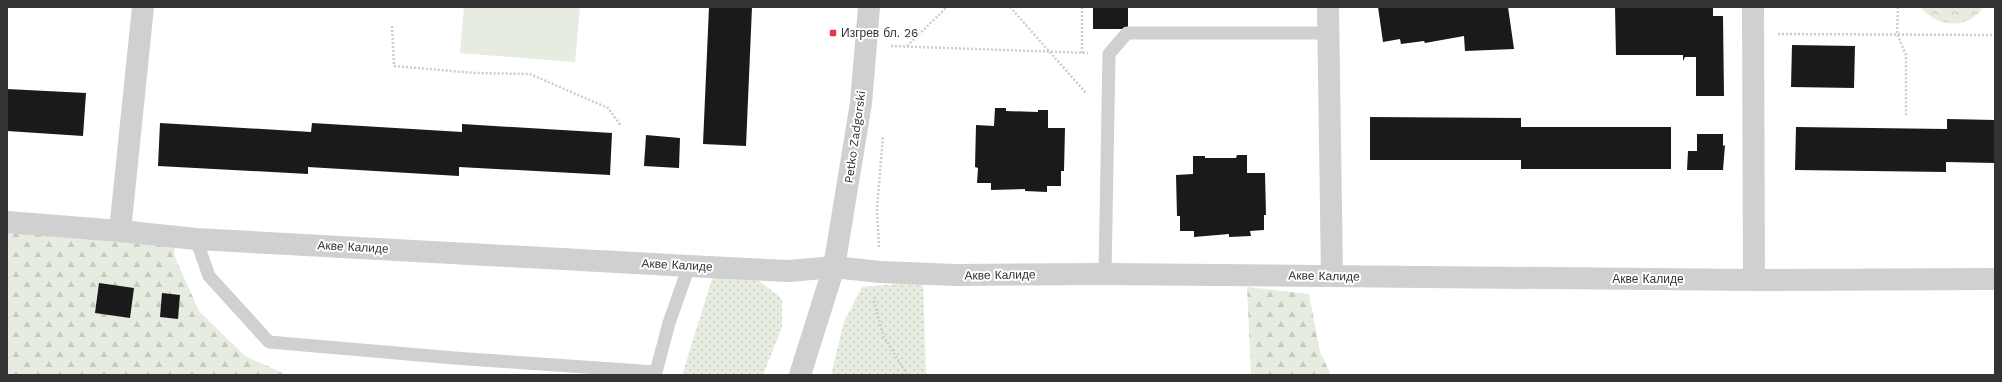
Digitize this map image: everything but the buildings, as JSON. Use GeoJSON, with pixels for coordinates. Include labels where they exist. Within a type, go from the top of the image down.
{"type":"FeatureCollection","features":[{"type":"Feature","properties":{"kind":"street"},"geometry":{"type":"LineString","coordinates":[[120,231],[143,7]]}},
{"type":"Feature","properties":{"kind":"street","name":"Petko Zadgorski"},"geometry":{"type":"LineString","coordinates":[[800,375],[834,267],[861,103],[869,7]]}},
{"type":"Feature","properties":{"kind":"street"},"geometry":{"type":"LineString","coordinates":[[1328,7],[1327,33],[1332,276]]}},
{"type":"Feature","properties":{"kind":"street"},"geometry":{"type":"LineString","coordinates":[[1753,7],[1754,280]]}},
{"type":"Feature","properties":{"kind":"street","name":"Акве Калиде"},"geometry":{"type":"LineString","coordinates":[[7,222],[196,239],[689,266],[789,270],[834,267],[880,272],[956,275],[1105,274],[1754,280],[1995,279]]}},
{"type":"Feature","properties":{"kind":"lane"},"geometry":{"type":"LineString","coordinates":[[1105,274],[1109,54],[1127,33],[1327,33]]}},
{"type":"Feature","properties":{"kind":"lane"},"geometry":{"type":"LineString","coordinates":[[196,239],[209,276],[269,342],[454,358],[656,372],[669,323],[689,266]]}},
{"type":"Feature","properties":{"kind":"path"},"geometry":{"type":"LineString","coordinates":[[907,47],[947,7]]}},
{"type":"Feature","properties":{"kind":"path"},"geometry":{"type":"LineString","coordinates":[[1010,7],[1108,119]]}},
{"type":"Feature","properties":{"kind":"path"},"geometry":{"type":"LineString","coordinates":[[1082,7],[1082,53]]}},
{"type":"Feature","properties":{"kind":"path"},"geometry":{"type":"LineString","coordinates":[[1898,7],[1897,34],[1906,55],[1906,117]]}},
{"type":"Feature","properties":{"kind":"path"},"geometry":{"type":"LineString","coordinates":[[392,26],[394,66],[475,74],[530,74],[608,108],[621,126]]}},
{"type":"Feature","properties":{"kind":"path"},"geometry":{"type":"LineString","coordinates":[[1753,34],[1995,35]]}},
{"type":"Feature","properties":{"kind":"path"},"geometry":{"type":"LineString","coordinates":[[890,54],[892,38]]}},
{"type":"Feature","properties":{"kind":"path"},"geometry":{"type":"LineString","coordinates":[[866,45],[1109,54]]}},
{"type":"Feature","properties":{"kind":"path"},"geometry":{"type":"LineString","coordinates":[[884,132],[877,210],[880,272],[874,302],[883,335],[907,375]]}},
{"type":"Feature","properties":{"kind":"green space"},"geometry":{"type":"Polygon","coordinates":[[[464,7],[580,7],[575,62],[460,53],[464,7]]]}},
{"type":"Feature","properties":{"kind":"green space"},"geometry":{"type":"Polygon","coordinates":[[[1920,7],[1983,7],[1969,20],[1952,24],[1935,19],[1920,7]]]}},
{"type":"Feature","properties":{"kind":"green space"},"geometry":{"type":"Polygon","coordinates":[[[7,220],[176,229],[174,255],[199,311],[245,356],[287,375],[7,375],[7,220]]]}},
{"type":"Feature","properties":{"kind":"green space"},"geometry":{"type":"Polygon","coordinates":[[[713,276],[753,276],[782,299],[782,327],[763,375],[682,375],[713,276]]]}},
{"type":"Feature","properties":{"kind":"green space"},"geometry":{"type":"Polygon","coordinates":[[[923,282],[926,375],[831,375],[844,322],[862,287],[923,282]]]}},
{"type":"Feature","properties":{"kind":"green space"},"geometry":{"type":"Polygon","coordinates":[[[1247,287],[1309,294],[1320,352],[1331,375],[1251,375],[1247,287]]]}},
{"type":"Feature","properties":{"kind":"place","name":"Изгрев бл. 26"},"geometry":{"type":"Point","coordinates":[833,33]}}]}
